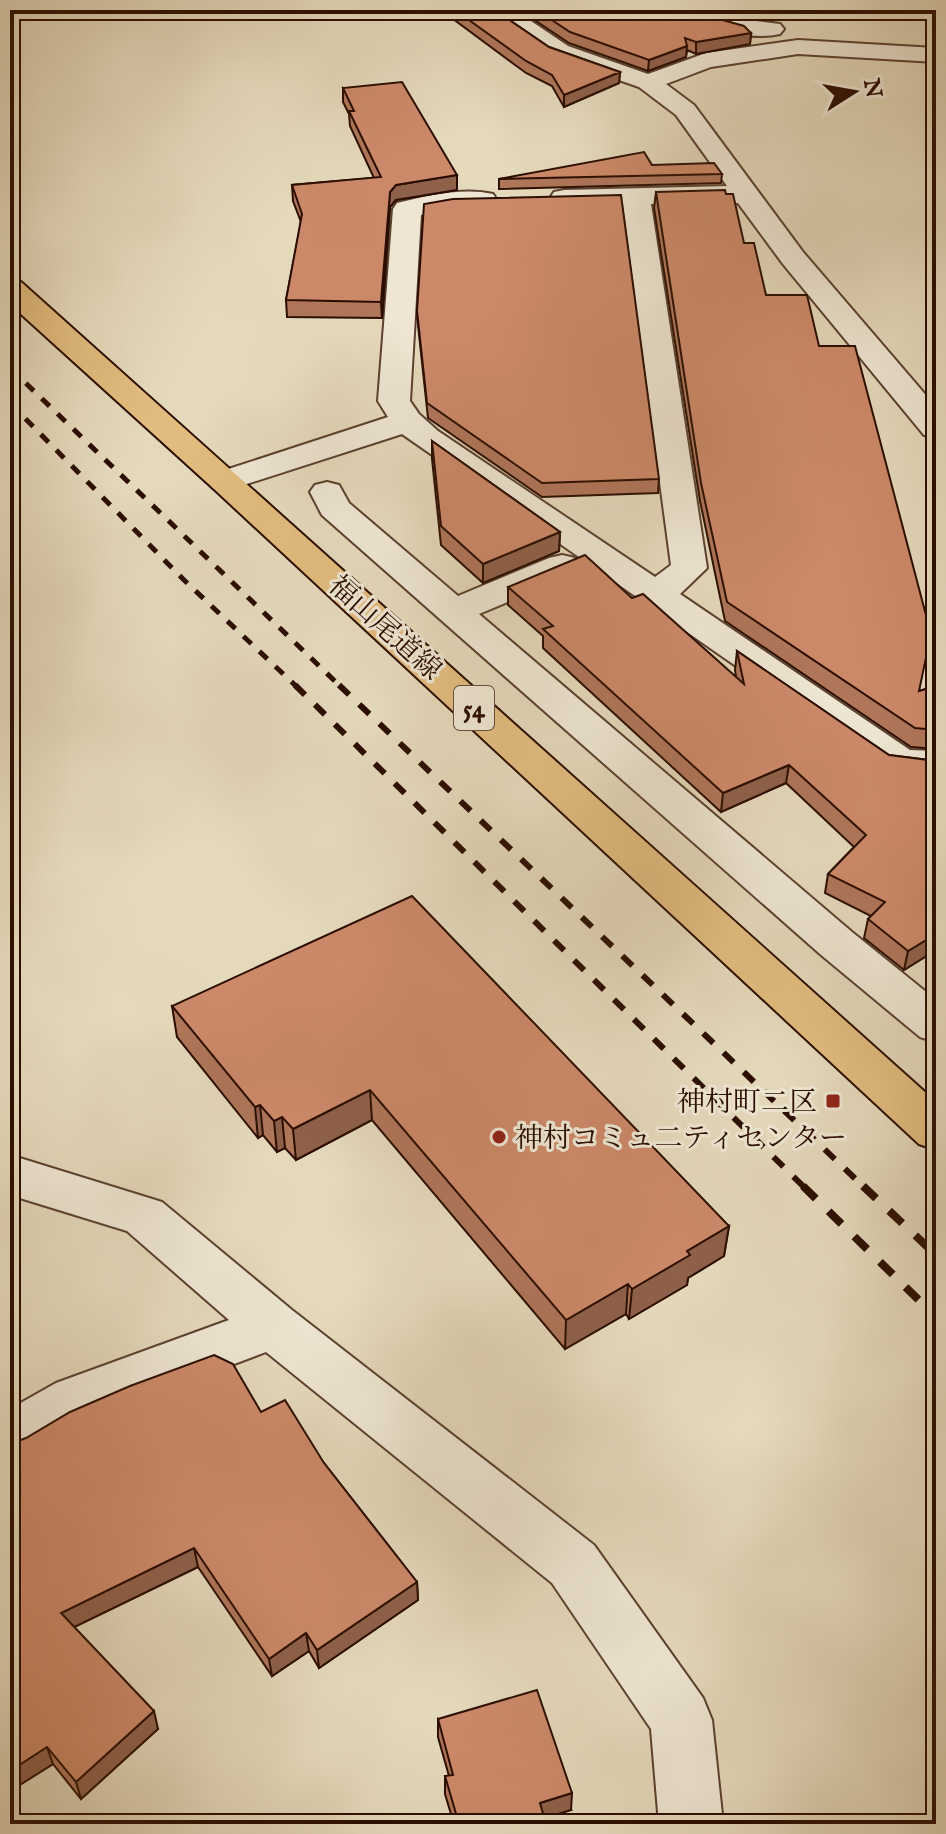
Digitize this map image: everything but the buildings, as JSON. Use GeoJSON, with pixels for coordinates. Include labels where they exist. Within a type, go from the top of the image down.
{"type":"FeatureCollection","features":[{"type":"Feature","properties":{"kind":"main road","name":"福山尾道線"},"geometry":{"type":"LineString","coordinates":[[10,288],[936,1131]]}},
{"type":"Feature","properties":{"kind":"street"},"geometry":{"type":"LineString","coordinates":[[513,10],[521,25],[559,51],[648,82],[685,110],[793,258],[936,428]]}},
{"type":"Feature","properties":{"kind":"street"},"geometry":{"type":"LineString","coordinates":[[703,10],[715,19],[752,29],[803,29],[879,35],[927,43],[936,52]]}},
{"type":"Feature","properties":{"kind":"street"},"geometry":{"type":"LineString","coordinates":[[648,82],[706,60],[798,47],[936,52]]}},
{"type":"Feature","properties":{"kind":"street"},"geometry":{"type":"LineString","coordinates":[[749,194],[453,201],[407,209],[394,401],[407,421],[426,438],[901,762],[936,764]]}},
{"type":"Feature","properties":{"kind":"street"},"geometry":{"type":"LineString","coordinates":[[636,197],[689,568],[656,595]]}},
{"type":"Feature","properties":{"kind":"street"},"geometry":{"type":"LineString","coordinates":[[225,481],[407,421]]}},
{"type":"Feature","properties":{"kind":"street"},"geometry":{"type":"LineString","coordinates":[[327,492],[334,508],[836,943],[936,1025]]}},
{"type":"Feature","properties":{"kind":"street"},"geometry":{"type":"LineString","coordinates":[[454,611],[593,553]]}},
{"type":"Feature","properties":{"kind":"street"},"geometry":{"type":"LineString","coordinates":[[10,1175],[144,1216],[273,1326],[573,1564],[681,1720],[691,1824]]}},
{"type":"Feature","properties":{"kind":"street"},"geometry":{"type":"LineString","coordinates":[[10,1437],[75,1400],[273,1326]]}},
{"type":"Feature","properties":{"kind":"railway"},"geometry":{"type":"LineString","coordinates":[[10,368],[341,687]]}},
{"type":"Feature","properties":{"kind":"railway"},"geometry":{"type":"LineString","coordinates":[[10,403],[184,580],[297,687]]}},
{"type":"Feature","properties":{"kind":"railway"},"geometry":{"type":"LineString","coordinates":[[295,685],[805,1188]]}},
{"type":"Feature","properties":{"kind":"railway"},"geometry":{"type":"LineString","coordinates":[[339,685],[865,1188]]}},
{"type":"Feature","properties":{"kind":"railway"},"geometry":{"type":"LineString","coordinates":[[803,1186],[936,1317]]}},
{"type":"Feature","properties":{"kind":"railway"},"geometry":{"type":"LineString","coordinates":[[863,1186],[936,1255]]}},
{"type":"Feature","properties":{"kind":"place","name":"神村町二区"},"geometry":{"type":"Point","coordinates":[833,1101]}},
{"type":"Feature","properties":{"kind":"place","name":"神村コミュ二ティセンター"},"geometry":{"type":"Point","coordinates":[499,1137]}}]}
